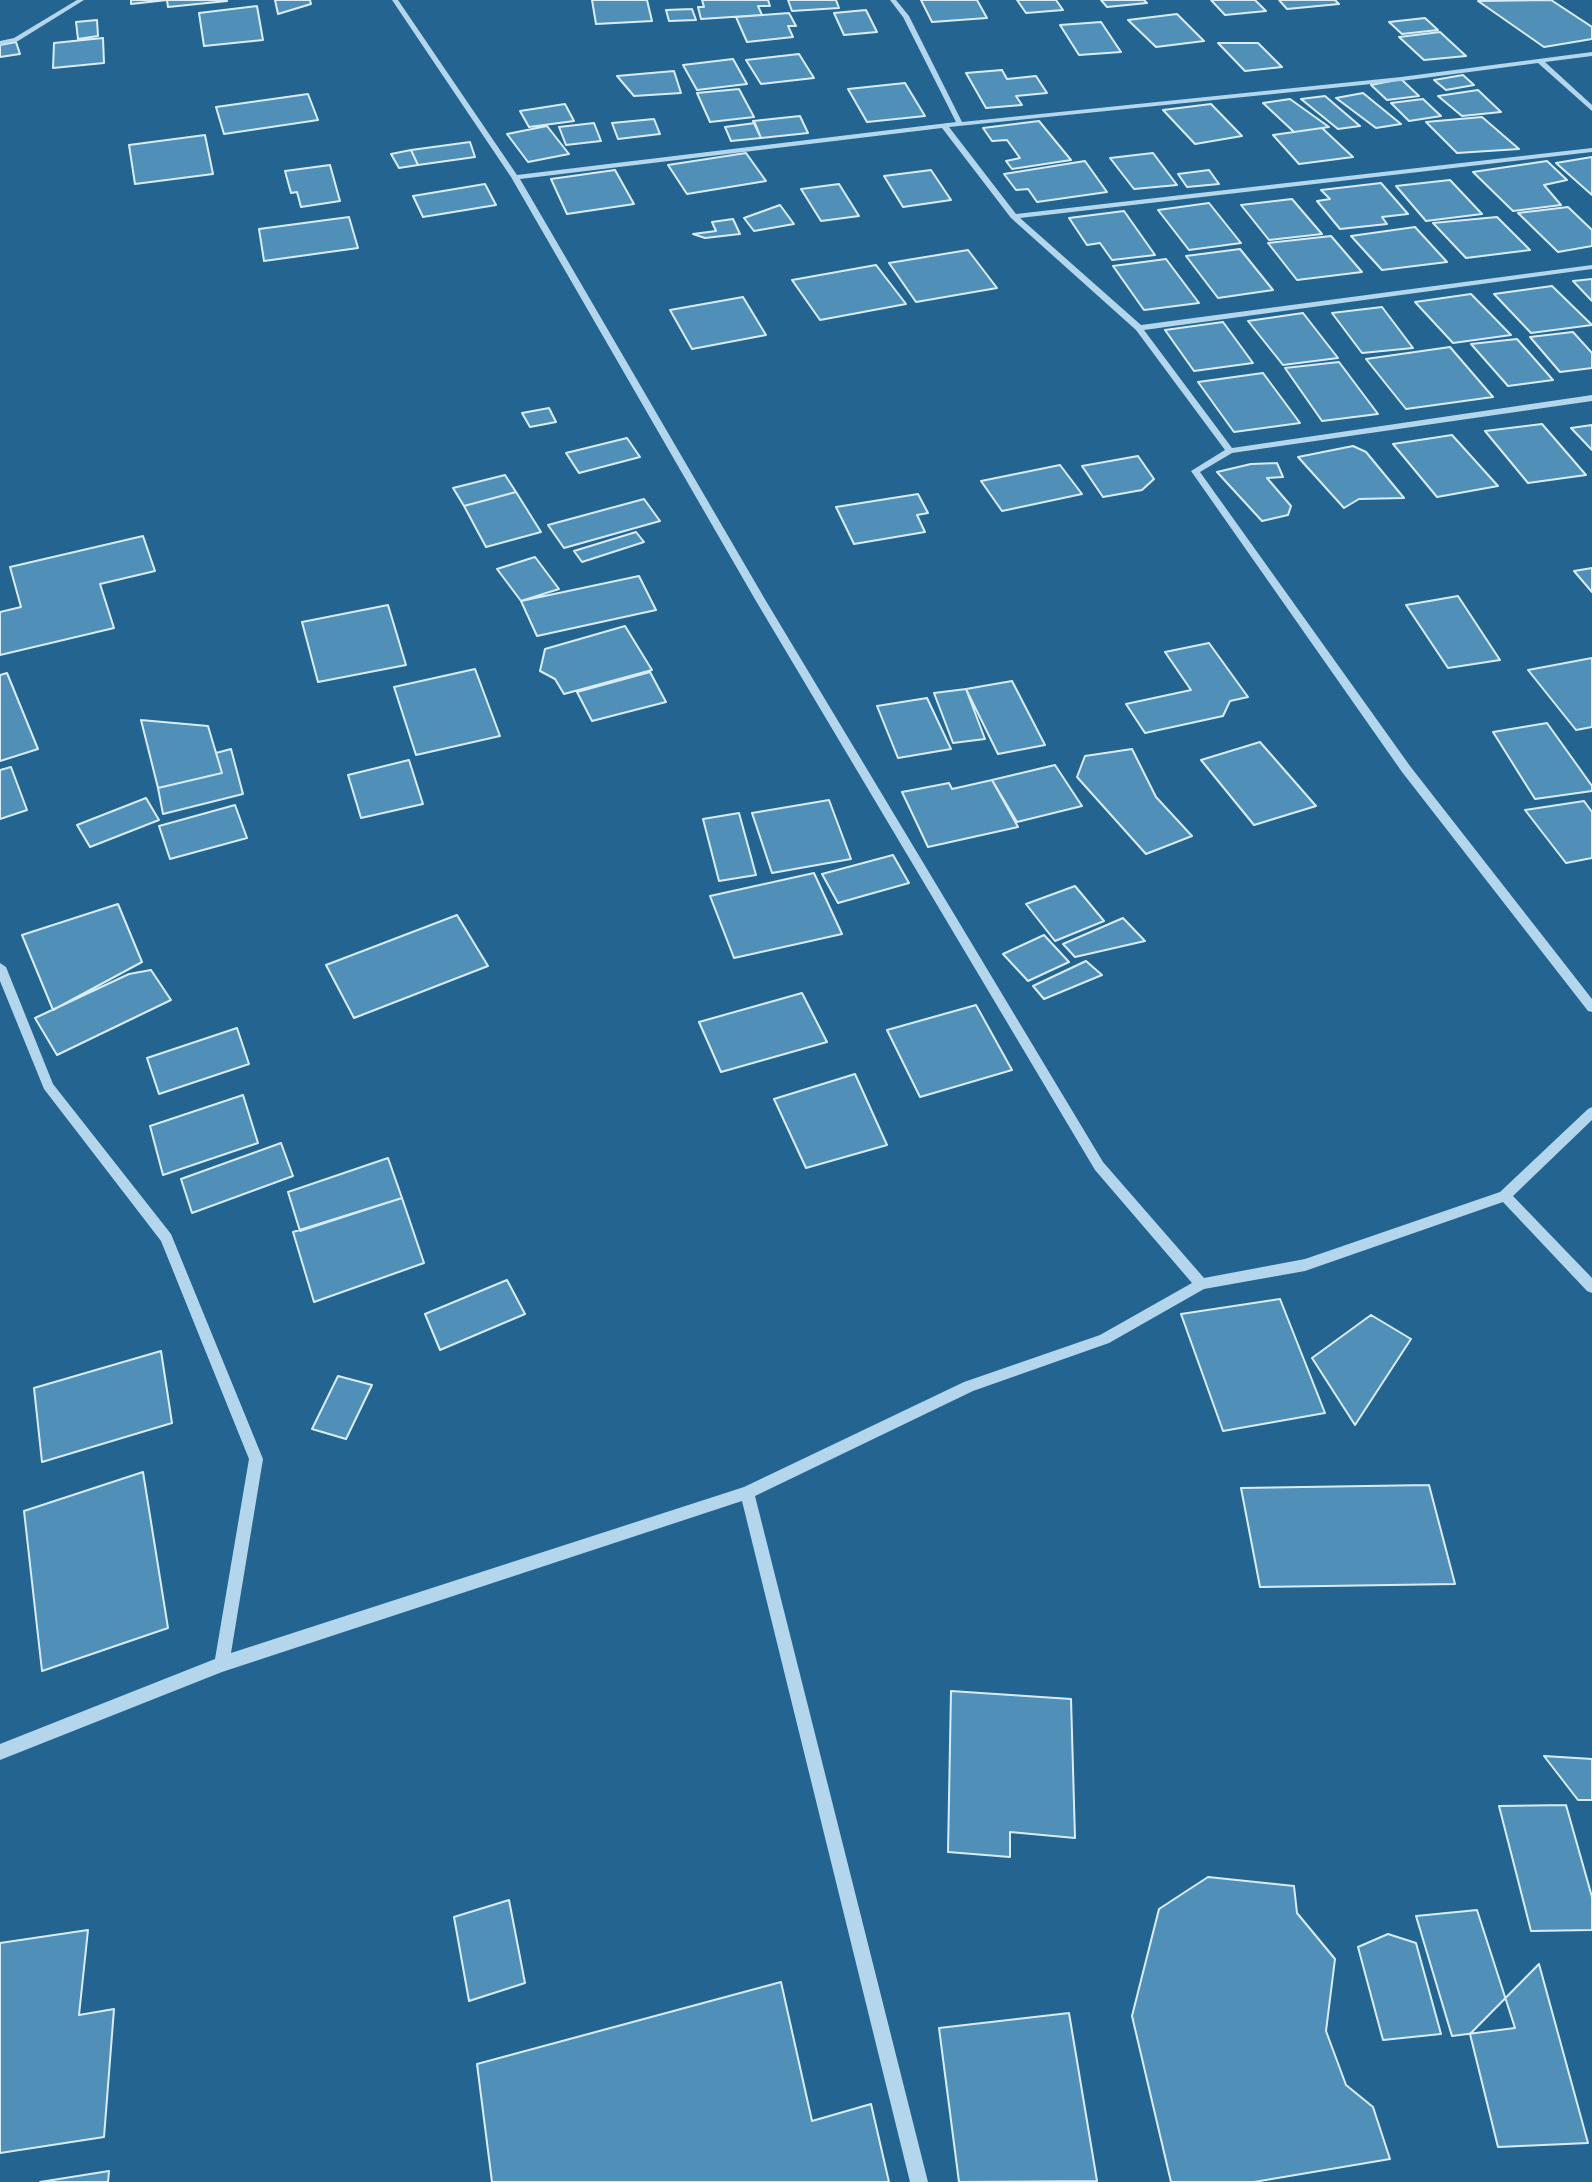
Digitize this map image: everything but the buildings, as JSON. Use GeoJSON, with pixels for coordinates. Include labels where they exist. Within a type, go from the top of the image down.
{"type":"FeatureCollection","features":[{"type":"Feature","properties":{"kind":"street"},"geometry":{"type":"LineString","coordinates":[[0,43],[29,33],[81,0]]}},
{"type":"Feature","properties":{"kind":"street"},"geometry":{"type":"LineString","coordinates":[[395,0],[514,177],[761,601],[1099,1166],[1201,1284]]}},
{"type":"Feature","properties":{"kind":"street"},"geometry":{"type":"LineString","coordinates":[[892,0],[906,16],[960,124]]}},
{"type":"Feature","properties":{"kind":"street"},"geometry":{"type":"LineString","coordinates":[[514,177],[960,124],[1401,79],[1592,54]]}},
{"type":"Feature","properties":{"kind":"street"},"geometry":{"type":"LineString","coordinates":[[1540,61],[1592,109]]}},
{"type":"Feature","properties":{"kind":"street"},"geometry":{"type":"LineString","coordinates":[[944,126],[1014,216],[1139,328],[1230,451]]}},
{"type":"Feature","properties":{"kind":"street"},"geometry":{"type":"LineString","coordinates":[[1014,216],[1592,150]]}},
{"type":"Feature","properties":{"kind":"street"},"geometry":{"type":"LineString","coordinates":[[1139,328],[1592,267]]}},
{"type":"Feature","properties":{"kind":"street"},"geometry":{"type":"LineString","coordinates":[[1592,398],[1230,451],[1195,471],[1406,769],[1592,1008]]}},
{"type":"Feature","properties":{"kind":"street"},"geometry":{"type":"LineString","coordinates":[[0,967],[48,1086],[166,1238],[256,1459],[222,1664]]}},
{"type":"Feature","properties":{"kind":"street"},"geometry":{"type":"LineString","coordinates":[[0,1752],[222,1664],[747,1493],[969,1387],[1104,1339],[1201,1284],[1305,1265],[1505,1196],[1592,1112]]}},
{"type":"Feature","properties":{"kind":"street"},"geometry":{"type":"LineString","coordinates":[[1505,1196],[1592,1287]]}},
{"type":"Feature","properties":{"kind":"street"},"geometry":{"type":"LineString","coordinates":[[747,1493],[919,2182]]}}]}
